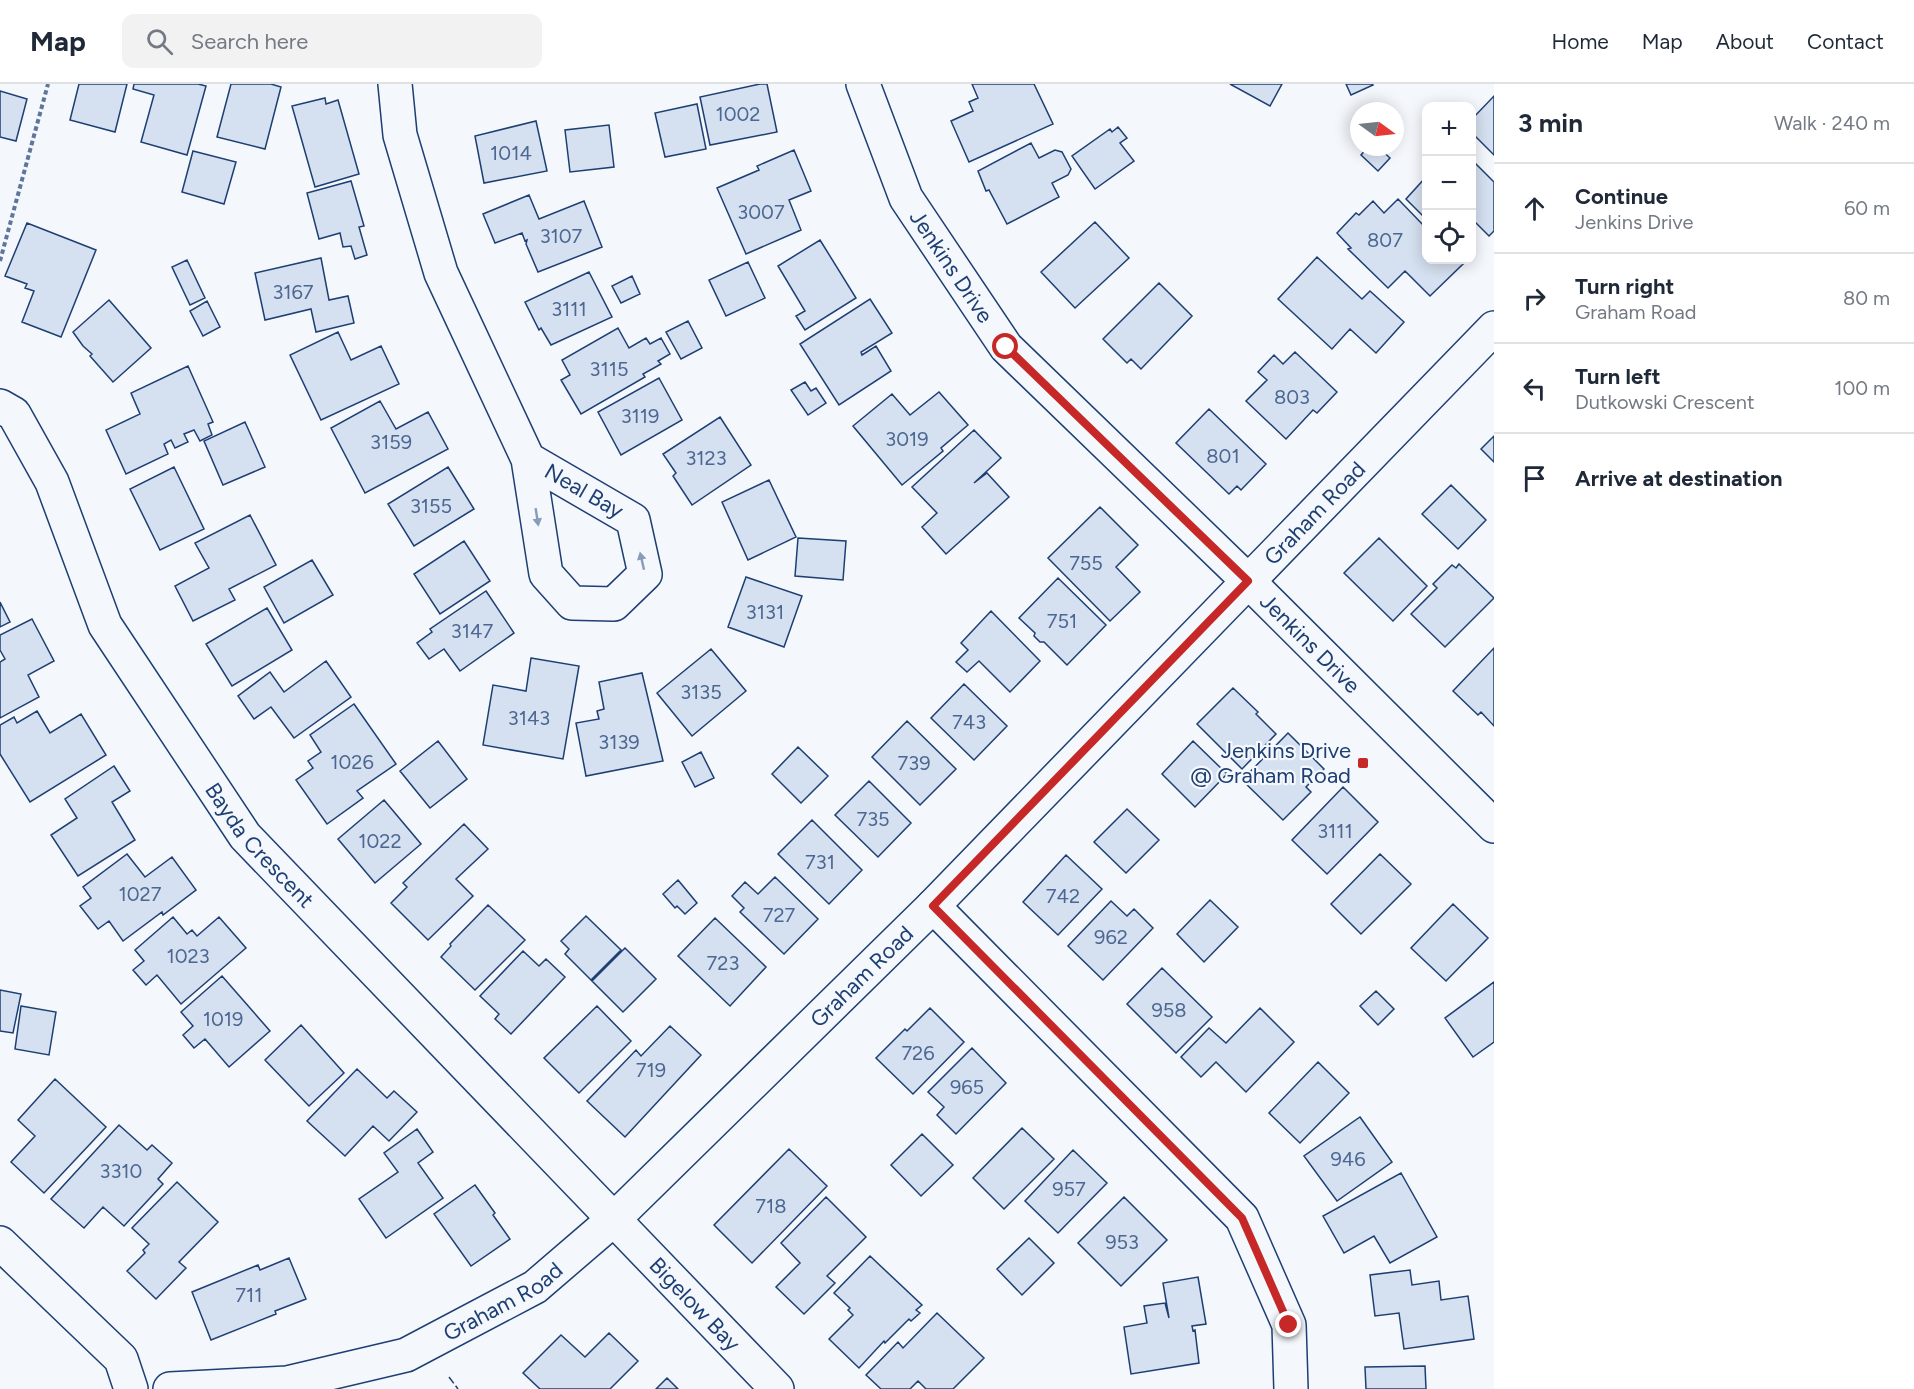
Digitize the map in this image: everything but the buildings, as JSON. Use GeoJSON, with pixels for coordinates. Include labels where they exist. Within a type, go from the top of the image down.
{"type":"FeatureCollection","features":[{"type":"Feature","properties":{"kind":"street","name":"Neal Bay"},"geometry":{"type":"LineString","coordinates":[[395,84],[400,135],[441,273],[528,459],[546,574],[572,603],[614,604],[645,574],[633,520],[528,459]]}},
{"type":"Feature","properties":{"kind":"street","name":"Jenkins Drive"},"geometry":{"type":"LineString","coordinates":[[862,84],[906,198],[1006,347],[1248,581],[1494,826]]}},
{"type":"Feature","properties":{"kind":"street","name":"Graham Road"},"geometry":{"type":"LineString","coordinates":[[170,1389],[287,1383],[406,1355],[535,1287],[613,1220],[933,906],[1494,327]]}},
{"type":"Feature","properties":{"kind":"street","name":"Bayda Crescent"},"geometry":{"type":"LineString","coordinates":[[0,406],[14,414],[52,482],[105,626],[245,836],[613,1220]]}},
{"type":"Feature","properties":{"kind":"street"},"geometry":{"type":"LineString","coordinates":[[933,906],[1242,1218],[1289,1325],[1291,1389]]}},
{"type":"Feature","properties":{"kind":"street","name":"Bigelow Bay"},"geometry":{"type":"LineString","coordinates":[[613,1220],[777,1389]]}},
{"type":"Feature","properties":{"kind":"street"},"geometry":{"type":"LineString","coordinates":[[0,1243],[121,1359],[131,1389]]}},
{"type":"Feature","properties":{"kind":"path"},"geometry":{"type":"LineString","coordinates":[[0,261],[48,84]]}},
{"type":"Feature","properties":{"kind":"fence"},"geometry":{"type":"LineString","coordinates":[[449,1377],[458,1389]]}},
{"type":"Feature","properties":{"kind":"place","name":"Jenkins Drive @ Graham Road"},"geometry":{"type":"Point","coordinates":[1363,763]}},
{"type":"Feature","properties":{"kind":"route"},"geometry":{"type":"LineString","coordinates":[[1006,347],[1248,581],[933,906],[1242,1218],[1289,1325]]}}]}
